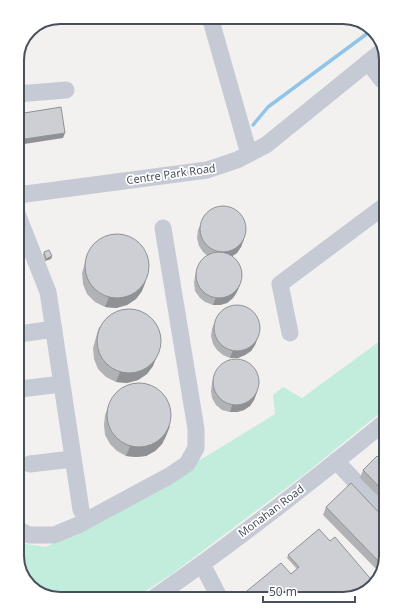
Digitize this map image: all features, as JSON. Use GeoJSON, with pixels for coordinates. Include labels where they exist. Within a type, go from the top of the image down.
{"type":"FeatureCollection","features":[{"type":"Feature","properties":{"kind":"street"},"geometry":{"type":"LineString","coordinates":[[212,24],[249,154]]}},
{"type":"Feature","properties":{"kind":"street","name":"Centre Park Road"},"geometry":{"type":"LineString","coordinates":[[24,194],[207,170],[237,160],[266,145],[379,54]]}},
{"type":"Feature","properties":{"kind":"street"},"geometry":{"type":"LineString","coordinates":[[368,62],[379,76]]}},
{"type":"Feature","properties":{"kind":"street"},"geometry":{"type":"LineString","coordinates":[[24,93],[66,90]]}},
{"type":"Feature","properties":{"kind":"street"},"geometry":{"type":"LineString","coordinates":[[290,333],[280,284],[379,210]]}},
{"type":"Feature","properties":{"kind":"street"},"geometry":{"type":"LineString","coordinates":[[24,532],[29,535],[54,535],[78,525],[169,476],[187,464],[196,448],[196,429],[163,228]]}},
{"type":"Feature","properties":{"kind":"street"},"geometry":{"type":"LineString","coordinates":[[24,231],[46,284],[81,510]]}},
{"type":"Feature","properties":{"kind":"street"},"geometry":{"type":"LineString","coordinates":[[24,333],[54,329]]}},
{"type":"Feature","properties":{"kind":"street"},"geometry":{"type":"LineString","coordinates":[[24,389],[62,384]]}},
{"type":"Feature","properties":{"kind":"street","name":"Monahan Road"},"geometry":{"type":"LineString","coordinates":[[164,592],[379,430]]}},
{"type":"Feature","properties":{"kind":"street"},"geometry":{"type":"LineString","coordinates":[[30,464],[72,458]]}},
{"type":"Feature","properties":{"kind":"street"},"geometry":{"type":"LineString","coordinates":[[336,461],[379,507]]}},
{"type":"Feature","properties":{"kind":"street"},"geometry":{"type":"LineString","coordinates":[[202,564],[216,592]]}},
{"type":"Feature","properties":{"kind":"green space"},"geometry":{"type":"Polygon","coordinates":[[[379,342],[379,414],[305,474],[172,574],[144,592],[57,592],[40,586],[30,576],[25,563],[24,543],[46,547],[97,520],[210,454],[275,414],[273,395],[283,387],[302,398],[379,342]]]}},
{"type":"Feature","properties":{"kind":"building"},"geometry":{"type":"Polygon","coordinates":[[[61,107],[65,133],[24,139],[24,113],[61,107]]]}},
{"type":"Feature","properties":{"kind":"building"},"geometry":{"type":"Polygon","coordinates":[[[223,206],[236,210],[242,216],[246,229],[242,242],[236,248],[223,252],[210,248],[204,242],[200,229],[204,216],[210,210],[223,206]]]}},
{"type":"Feature","properties":{"kind":"building"},"geometry":{"type":"Polygon","coordinates":[[[117,234],[135,240],[143,248],[149,266],[143,284],[135,292],[117,298],[99,292],[91,284],[85,266],[91,248],[99,240],[117,234]]]}},
{"type":"Feature","properties":{"kind":"building"},"geometry":{"type":"Polygon","coordinates":[[[49,250],[52,256],[46,259],[44,252],[49,250]]]}},
{"type":"Feature","properties":{"kind":"building"},"geometry":{"type":"Polygon","coordinates":[[[219,252],[232,256],[238,262],[242,275],[238,288],[232,294],[219,298],[206,294],[200,288],[196,275],[200,262],[206,256],[219,252]]]}},
{"type":"Feature","properties":{"kind":"building"},"geometry":{"type":"Polygon","coordinates":[[[237,305],[250,309],[256,315],[260,328],[256,341],[250,347],[237,351],[224,347],[218,341],[214,328],[218,315],[224,309],[237,305]]]}},
{"type":"Feature","properties":{"kind":"building"},"geometry":{"type":"Polygon","coordinates":[[[129,309],[147,315],[155,323],[161,341],[155,359],[147,367],[129,373],[111,367],[103,359],[97,341],[103,323],[111,315],[129,309]]]}},
{"type":"Feature","properties":{"kind":"building"},"geometry":{"type":"Polygon","coordinates":[[[236,359],[249,363],[255,369],[259,382],[255,395],[249,401],[236,405],[223,401],[217,395],[213,382],[217,369],[223,363],[236,359]]]}},
{"type":"Feature","properties":{"kind":"building"},"geometry":{"type":"Polygon","coordinates":[[[139,383],[157,389],[165,397],[171,415],[165,433],[157,441],[139,447],[121,441],[113,433],[107,415],[113,397],[121,389],[139,383]]]}},
{"type":"Feature","properties":{"kind":"building"},"geometry":{"type":"Polygon","coordinates":[[[377,456],[379,458],[379,487],[363,470],[377,456]]]}},
{"type":"Feature","properties":{"kind":"building"},"geometry":{"type":"Polygon","coordinates":[[[351,483],[379,513],[379,562],[326,507],[351,483]]]}},
{"type":"Feature","properties":{"kind":"building"},"geometry":{"type":"Polygon","coordinates":[[[319,529],[330,541],[335,537],[371,579],[365,585],[355,590],[344,592],[246,592],[281,563],[291,574],[299,567],[288,555],[319,529]]]}},
{"type":"Feature","properties":{"kind":"waterway"},"geometry":{"type":"LineString","coordinates":[[253,125],[268,107],[367,33]]}}]}
